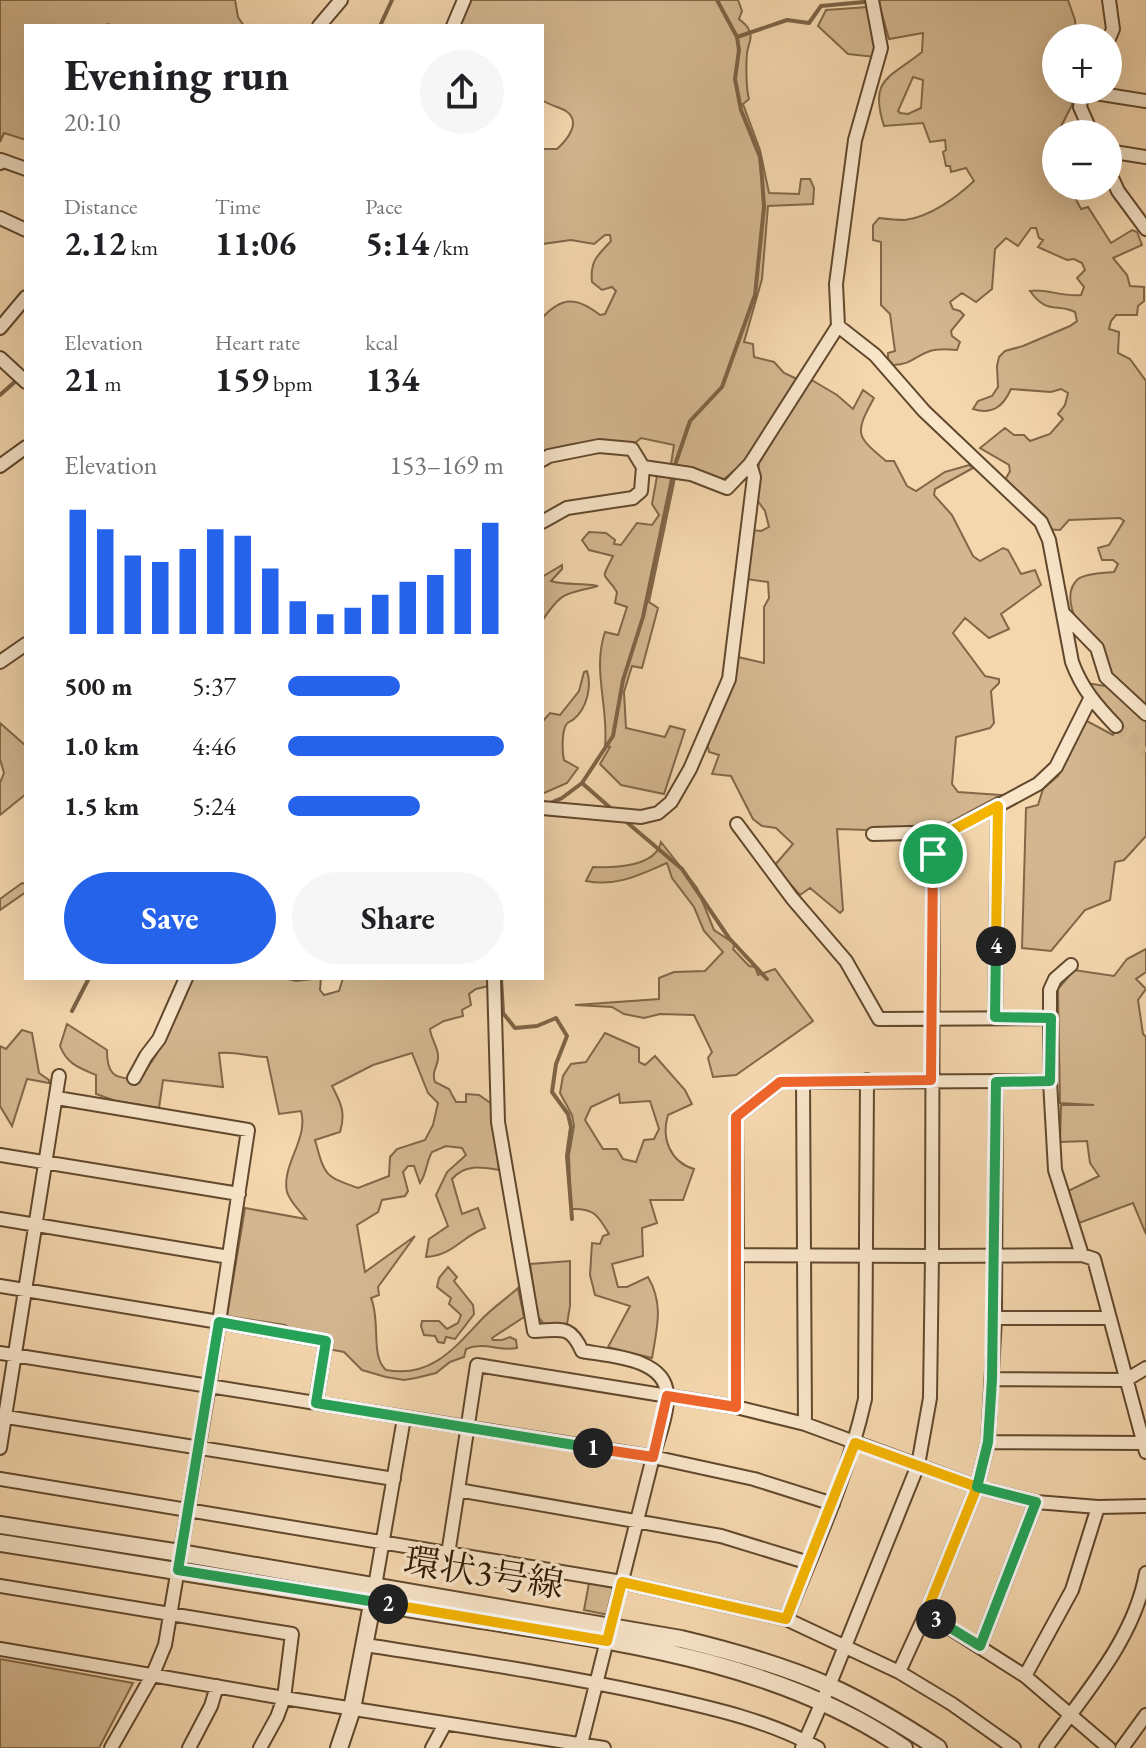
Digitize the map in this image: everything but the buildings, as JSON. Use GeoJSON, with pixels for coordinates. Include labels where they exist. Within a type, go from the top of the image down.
{"type":"FeatureCollection","features":[{"type":"Feature","properties":{"kind":"street"},"geometry":{"type":"LineString","coordinates":[[321,24],[341,0]]}},
{"type":"Feature","properties":{"kind":"street"},"geometry":{"type":"LineString","coordinates":[[454,24],[464,0]]}},
{"type":"Feature","properties":{"kind":"street"},"geometry":{"type":"LineString","coordinates":[[643,467],[681,473],[727,488],[750,464],[838,326],[836,284],[855,140],[881,48],[872,0]]}},
{"type":"Feature","properties":{"kind":"street"},"geometry":{"type":"LineString","coordinates":[[1109,0],[1112,24]]}},
{"type":"Feature","properties":{"kind":"street"},"geometry":{"type":"LineString","coordinates":[[1122,97],[1146,101]]}},
{"type":"Feature","properties":{"kind":"street"},"geometry":{"type":"LineString","coordinates":[[1122,153],[1146,157]]}},
{"type":"Feature","properties":{"kind":"street"},"geometry":{"type":"LineString","coordinates":[[0,163],[1,160],[24,168]]}},
{"type":"Feature","properties":{"kind":"street"},"geometry":{"type":"LineString","coordinates":[[1122,196],[1146,229]]}},
{"type":"Feature","properties":{"kind":"street"},"geometry":{"type":"LineString","coordinates":[[0,218],[24,229]]}},
{"type":"Feature","properties":{"kind":"street"},"geometry":{"type":"LineString","coordinates":[[0,328],[24,299]]}},
{"type":"Feature","properties":{"kind":"street"},"geometry":{"type":"LineString","coordinates":[[838,326],[875,355],[924,411],[1041,522],[1049,540],[1072,662],[1090,699],[1116,726]]}},
{"type":"Feature","properties":{"kind":"street"},"geometry":{"type":"LineString","coordinates":[[0,358],[24,380]]}},
{"type":"Feature","properties":{"kind":"street"},"geometry":{"type":"LineString","coordinates":[[544,459],[599,446],[632,449],[643,467],[641,491],[633,498],[567,508],[544,521]]}},
{"type":"Feature","properties":{"kind":"street"},"geometry":{"type":"LineString","coordinates":[[0,466],[24,448]]}},
{"type":"Feature","properties":{"kind":"street"},"geometry":{"type":"LineString","coordinates":[[544,808],[641,817],[658,813],[671,802],[690,769],[729,679],[754,477],[750,464]]}},
{"type":"Feature","properties":{"kind":"street"},"geometry":{"type":"LineString","coordinates":[[1064,614],[1097,648],[1106,677],[1146,714]]}},
{"type":"Feature","properties":{"kind":"street"},"geometry":{"type":"LineString","coordinates":[[0,662],[24,645]]}},
{"type":"Feature","properties":{"kind":"street"},"geometry":{"type":"LineString","coordinates":[[803,1744],[918,1465],[930,1398],[933,854],[949,832],[1038,784],[1056,767],[1090,699]]}},
{"type":"Feature","properties":{"kind":"street"},"geometry":{"type":"LineString","coordinates":[[995,1017],[998,806]]}},
{"type":"Feature","properties":{"kind":"street"},"geometry":{"type":"LineString","coordinates":[[737,824],[792,898],[846,961],[879,1019],[1051,1018]]}},
{"type":"Feature","properties":{"kind":"street"},"geometry":{"type":"LineString","coordinates":[[873,834],[949,832]]}},
{"type":"Feature","properties":{"kind":"street"},"geometry":{"type":"LineString","coordinates":[[1071,965],[1055,979],[1050,990],[1050,1081],[1055,1170],[1082,1255]]}},
{"type":"Feature","properties":{"kind":"street"},"geometry":{"type":"LineString","coordinates":[[134,1078],[159,1039],[185,980]]}},
{"type":"Feature","properties":{"kind":"street"},"geometry":{"type":"LineString","coordinates":[[494,980],[498,1122],[534,1331],[569,1330],[582,1351],[645,1364],[663,1379],[667,1396],[580,1746]]}},
{"type":"Feature","properties":{"kind":"street"},"geometry":{"type":"LineString","coordinates":[[0,1448],[59,1076]]}},
{"type":"Feature","properties":{"kind":"street"},"geometry":{"type":"LineString","coordinates":[[786,1619],[855,1443],[865,1399],[867,1080]]}},
{"type":"Feature","properties":{"kind":"street"},"geometry":{"type":"LineString","coordinates":[[736,1407],[736,1117],[780,1082],[1050,1081]]}},
{"type":"Feature","properties":{"kind":"street"},"geometry":{"type":"LineString","coordinates":[[803,1082],[805,1424]]}},
{"type":"Feature","properties":{"kind":"street"},"geometry":{"type":"LineString","coordinates":[[899,1672],[977,1487],[988,1442],[995,1318],[996,1082]]}},
{"type":"Feature","properties":{"kind":"street"},"geometry":{"type":"LineString","coordinates":[[57,1098],[248,1130],[165,1645],[153,1674],[111,1748]]}},
{"type":"Feature","properties":{"kind":"street"},"geometry":{"type":"LineString","coordinates":[[0,1155],[239,1194]]}},
{"type":"Feature","properties":{"kind":"street"},"geometry":{"type":"LineString","coordinates":[[0,1219],[229,1257]]}},
{"type":"Feature","properties":{"kind":"street"},"geometry":{"type":"LineString","coordinates":[[737,1255],[1082,1255],[1094,1259],[1145,1448],[988,1442]]}},
{"type":"Feature","properties":{"kind":"street"},"geometry":{"type":"LineString","coordinates":[[0,1286],[326,1341],[316,1403]]}},
{"type":"Feature","properties":{"kind":"street"},"geometry":{"type":"LineString","coordinates":[[995,1318],[1109,1318]]}},
{"type":"Feature","properties":{"kind":"street"},"geometry":{"type":"LineString","coordinates":[[0,1353],[653,1457],[754,1479],[833,1504]]}},
{"type":"Feature","properties":{"kind":"street"},"geometry":{"type":"LineString","coordinates":[[448,1554],[477,1365],[736,1407],[805,1424],[977,1487],[1036,1502],[1098,1507],[1146,1506]]}},
{"type":"Feature","properties":{"kind":"street"},"geometry":{"type":"LineString","coordinates":[[992,1379],[1126,1380],[1146,1368]]}},
{"type":"Feature","properties":{"kind":"street"},"geometry":{"type":"LineString","coordinates":[[3,1417],[394,1479]]}},
{"type":"Feature","properties":{"kind":"street"},"geometry":{"type":"LineString","coordinates":[[339,1748],[352,1709],[366,1645],[404,1418]]}},
{"type":"Feature","properties":{"kind":"street"},"geometry":{"type":"LineString","coordinates":[[0,1479],[622,1582],[786,1619],[899,1672],[952,1704],[1014,1748]]}},
{"type":"Feature","properties":{"kind":"street"},"geometry":{"type":"LineString","coordinates":[[458,1490],[721,1536],[809,1563]]}},
{"type":"Feature","properties":{"kind":"street"},"geometry":{"type":"LineString","coordinates":[[980,1646],[1036,1502]]}},
{"type":"Feature","properties":{"kind":"street"},"geometry":{"type":"LineString","coordinates":[[1025,1676],[1072,1590],[1098,1507]]}},
{"type":"Feature","properties":{"kind":"street","name":"環状3号線"},"geometry":{"type":"LineString","coordinates":[[0,1525],[180,1553],[374,1594]]}},
{"type":"Feature","properties":{"kind":"street","name":"環状3号線"},"geometry":{"type":"LineString","coordinates":[[0,1543],[178,1570],[374,1594],[727,1650],[899,1723],[938,1748]]}},
{"type":"Feature","properties":{"kind":"street"},"geometry":{"type":"LineString","coordinates":[[1046,1748],[1106,1667],[1144,1594],[1146,1573]]}},
{"type":"Feature","properties":{"kind":"street"},"geometry":{"type":"LineString","coordinates":[[0,1586],[292,1634],[284,1698],[260,1748]]}},
{"type":"Feature","properties":{"kind":"street"},"geometry":{"type":"LineString","coordinates":[[926,1613],[1025,1676],[1109,1748]]}},
{"type":"Feature","properties":{"kind":"street"},"geometry":{"type":"LineString","coordinates":[[366,1645],[597,1683],[699,1705],[760,1722],[803,1744],[818,1748]]}},
{"type":"Feature","properties":{"kind":"street"},"geometry":{"type":"LineString","coordinates":[[0,1649],[445,1724],[517,1742],[604,1748]]}},
{"type":"Feature","properties":{"kind":"street"},"geometry":{"type":"LineString","coordinates":[[189,1748],[211,1706],[217,1686]]}},
{"type":"Feature","properties":{"kind":"street","name":"環状3号線"},"geometry":{"type":"LineString","coordinates":[[826,1694],[904,1748]]}},
{"type":"Feature","properties":{"kind":"street"},"geometry":{"type":"LineString","coordinates":[[1122,1748],[1146,1715]]}},
{"type":"Feature","properties":{"kind":"street"},"geometry":{"type":"LineString","coordinates":[[432,1748],[445,1724]]}},
{"type":"Feature","properties":{"kind":"shaded area"},"geometry":{"type":"Polygon","coordinates":[[[0,0],[235,0],[243,24],[24,24],[24,139],[4,133],[0,142],[0,0]]]}},
{"type":"Feature","properties":{"kind":"shaded area"},"geometry":{"type":"Polygon","coordinates":[[[470,0],[738,0],[742,11],[739,19],[751,34],[746,63],[749,99],[743,104],[760,150],[769,193],[799,194],[801,179],[810,179],[814,188],[813,204],[768,206],[762,279],[744,342],[753,344],[754,357],[774,362],[784,373],[797,379],[749,458],[723,480],[671,464],[674,445],[641,438],[635,443],[588,442],[544,451],[544,316],[556,306],[570,302],[584,305],[600,315],[605,314],[616,291],[612,287],[602,290],[592,282],[592,269],[598,255],[611,241],[610,235],[605,235],[594,244],[571,240],[544,244],[544,149],[557,149],[568,136],[573,120],[566,111],[544,101],[544,24],[461,24],[470,0]]]}},
{"type":"Feature","properties":{"kind":"shaded area"},"geometry":{"type":"Polygon","coordinates":[[[878,0],[1068,0],[1075,24],[1042,24],[1042,104],[1072,104],[1064,120],[1042,120],[1042,200],[1076,200],[1081,209],[1088,207],[1111,243],[1132,230],[1137,232],[1142,245],[1113,258],[1127,275],[1130,286],[1144,287],[1144,301],[1138,306],[1137,315],[1116,315],[1109,329],[1119,332],[1118,353],[1130,359],[1146,381],[1146,836],[1124,860],[1115,862],[1110,900],[1085,910],[1051,951],[1022,948],[1026,808],[1038,805],[1043,789],[1058,776],[1081,722],[1087,721],[1113,735],[1119,722],[1086,683],[1105,686],[1113,678],[1080,630],[1074,615],[1071,589],[1081,577],[1114,572],[1118,564],[1113,560],[1102,560],[1098,548],[1109,545],[1124,521],[1120,518],[1069,520],[1060,530],[1043,529],[1004,482],[1010,471],[1009,465],[980,448],[1005,428],[1014,435],[1024,435],[1030,441],[1050,434],[1063,419],[1058,414],[1065,405],[1068,393],[1061,389],[1051,392],[1011,389],[996,408],[986,411],[973,409],[978,401],[992,396],[998,387],[997,366],[999,357],[1005,351],[1077,321],[1075,312],[1047,306],[1030,291],[1081,295],[1084,287],[1077,278],[1085,270],[1082,263],[1038,247],[1043,240],[1039,238],[1036,228],[1031,228],[1018,246],[1006,238],[995,249],[992,289],[976,302],[962,293],[950,302],[953,309],[964,315],[951,331],[960,342],[957,350],[933,350],[909,362],[893,365],[888,359],[888,353],[895,351],[890,314],[881,305],[881,242],[873,240],[873,225],[879,218],[905,220],[924,215],[951,200],[974,181],[966,168],[951,172],[950,166],[946,166],[943,152],[946,150],[945,140],[930,142],[923,123],[884,126],[880,89],[891,75],[922,52],[923,33],[889,39],[878,0]],[[913,77],[898,111],[908,114],[921,108],[923,80],[913,77]]]}},
{"type":"Feature","properties":{"kind":"shaded area"},"geometry":{"type":"Polygon","coordinates":[[[868,7],[876,46],[875,57],[848,54],[818,26],[826,10],[868,7]]]}},
{"type":"Feature","properties":{"kind":"shaded area"},"geometry":{"type":"Polygon","coordinates":[[[810,379],[853,409],[863,390],[874,398],[863,420],[861,434],[886,461],[894,461],[907,486],[916,491],[945,472],[969,465],[973,468],[935,489],[934,495],[952,515],[973,556],[980,561],[1003,548],[1008,550],[1021,574],[1035,570],[1041,585],[1001,614],[1009,629],[989,638],[965,618],[953,633],[985,676],[999,679],[999,683],[991,691],[994,723],[990,728],[956,737],[952,784],[958,792],[1001,795],[932,832],[837,829],[843,910],[840,913],[810,888],[800,895],[774,866],[793,844],[776,828],[762,826],[753,819],[731,776],[712,774],[719,755],[709,752],[707,743],[738,657],[764,663],[764,607],[769,598],[768,582],[746,579],[751,530],[761,531],[769,527],[765,511],[755,497],[759,463],[810,379]]]}},
{"type":"Feature","properties":{"kind":"shaded area"},"geometry":{"type":"Polygon","coordinates":[[[657,476],[675,478],[649,602],[658,608],[642,668],[632,666],[624,692],[626,728],[665,737],[670,726],[685,730],[664,794],[621,785],[600,764],[610,747],[605,746],[601,646],[605,632],[618,635],[627,607],[615,603],[617,592],[605,576],[613,556],[589,550],[582,540],[589,532],[606,533],[615,540],[614,544],[621,545],[637,523],[652,525],[659,515],[652,504],[657,476]]]}},
{"type":"Feature","properties":{"kind":"shaded area"},"geometry":{"type":"Polygon","coordinates":[[[562,565],[551,581],[598,586],[565,595],[544,618],[544,576],[562,565]]]}},
{"type":"Feature","properties":{"kind":"shaded area"},"geometry":{"type":"Polygon","coordinates":[[[587,671],[589,683],[585,703],[567,724],[563,739],[564,760],[578,768],[567,783],[544,793],[544,720],[550,713],[560,715],[579,691],[584,672],[587,671]]]}},
{"type":"Feature","properties":{"kind":"shaded area"},"geometry":{"type":"Polygon","coordinates":[[[0,723],[24,744],[24,796],[0,815],[0,783],[4,773],[0,759],[0,723]]]}},
{"type":"Feature","properties":{"kind":"shaded area"},"geometry":{"type":"Polygon","coordinates":[[[661,842],[697,888],[714,930],[735,944],[733,949],[749,966],[755,967],[758,975],[775,969],[813,1021],[736,1075],[713,1077],[708,1058],[712,1052],[694,1015],[660,1014],[644,1018],[624,1014],[612,1007],[575,1005],[659,999],[659,978],[674,972],[705,971],[723,952],[704,931],[694,907],[672,878],[667,863],[618,881],[586,881],[593,867],[622,866],[643,861],[651,857],[661,842]]]}},
{"type":"Feature","properties":{"kind":"shaded area"},"geometry":{"type":"Polygon","coordinates":[[[24,884],[24,893],[0,910],[0,899],[24,884]]]}},
{"type":"Feature","properties":{"kind":"shaded area"},"geometry":{"type":"Polygon","coordinates":[[[1146,949],[1146,972],[1136,979],[1146,989],[1138,1000],[1146,1037],[1146,1234],[1133,1203],[1079,1223],[1068,1191],[1099,1176],[1090,1163],[1087,1141],[1060,1142],[1061,1105],[1094,1105],[1060,1103],[1058,989],[1074,970],[1114,976],[1127,959],[1146,949]]]}},
{"type":"Feature","properties":{"kind":"shaded area"},"geometry":{"type":"Polygon","coordinates":[[[190,980],[321,980],[320,990],[324,995],[339,991],[342,980],[488,980],[489,986],[469,994],[471,1005],[462,1010],[463,1016],[430,1029],[438,1053],[435,1082],[449,1089],[456,1102],[466,1102],[466,1094],[479,1095],[492,1104],[499,1170],[468,1169],[452,1179],[462,1214],[478,1208],[485,1228],[444,1253],[426,1257],[429,1239],[448,1226],[436,1195],[447,1172],[466,1155],[462,1148],[446,1146],[432,1152],[420,1183],[414,1166],[408,1166],[403,1172],[408,1191],[405,1196],[382,1200],[378,1212],[357,1225],[365,1272],[415,1236],[378,1287],[379,1295],[371,1298],[378,1356],[386,1370],[415,1370],[428,1366],[450,1351],[518,1288],[524,1317],[492,1338],[502,1340],[510,1337],[516,1340],[517,1348],[473,1347],[466,1349],[464,1357],[450,1362],[436,1373],[404,1380],[362,1370],[344,1352],[328,1349],[285,1325],[227,1316],[245,1208],[306,1219],[288,1196],[286,1182],[301,1132],[301,1111],[279,1114],[267,1057],[219,1053],[223,1087],[163,1080],[159,1108],[116,1101],[96,1094],[96,1075],[70,1061],[60,1046],[67,1024],[107,1050],[111,1071],[124,1078],[140,1079],[156,1055],[190,980]],[[412,1053],[373,1065],[332,1086],[342,1108],[343,1119],[340,1132],[315,1140],[324,1168],[332,1177],[358,1188],[389,1176],[390,1157],[397,1149],[425,1140],[433,1125],[438,1103],[428,1093],[412,1053]]]}},
{"type":"Feature","properties":{"kind":"shaded area"},"geometry":{"type":"Polygon","coordinates":[[[22,1030],[32,1033],[39,1073],[49,1083],[27,1079],[12,1126],[0,1106],[0,1046],[6,1049],[22,1030]]]}},
{"type":"Feature","properties":{"kind":"shaded area"},"geometry":{"type":"Polygon","coordinates":[[[605,1033],[639,1048],[639,1062],[645,1065],[655,1056],[685,1090],[692,1104],[668,1115],[666,1124],[667,1140],[673,1155],[694,1169],[683,1200],[650,1200],[657,1223],[642,1228],[643,1256],[612,1264],[618,1287],[627,1287],[648,1277],[653,1287],[658,1316],[652,1358],[608,1347],[630,1306],[595,1295],[590,1275],[592,1243],[600,1244],[603,1236],[609,1234],[594,1214],[571,1209],[569,1155],[574,1126],[572,1115],[560,1093],[563,1076],[571,1064],[586,1062],[605,1033]],[[619,1094],[591,1107],[585,1120],[603,1149],[617,1149],[623,1159],[636,1162],[644,1140],[654,1139],[659,1129],[650,1101],[620,1103],[619,1094]]]}},
{"type":"Feature","properties":{"kind":"shaded area"},"geometry":{"type":"Polygon","coordinates":[[[570,1261],[567,1324],[544,1324],[538,1317],[530,1264],[570,1261]]]}},
{"type":"Feature","properties":{"kind":"shaded area"},"geometry":{"type":"Polygon","coordinates":[[[448,1267],[457,1277],[454,1281],[473,1305],[474,1314],[455,1339],[446,1337],[444,1343],[438,1342],[435,1336],[424,1335],[421,1326],[422,1321],[439,1321],[447,1329],[458,1323],[461,1315],[449,1304],[451,1298],[437,1287],[439,1278],[448,1267]]]}},
{"type":"Feature","properties":{"kind":"shaded area"},"geometry":{"type":"Polygon","coordinates":[[[589,1583],[614,1588],[609,1615],[584,1610],[589,1583]]]}},
{"type":"Feature","properties":{"kind":"shaded area"},"geometry":{"type":"Polygon","coordinates":[[[0,1659],[133,1683],[99,1748],[0,1748],[0,1659]]]}},
{"type":"Feature","properties":{"kind":"waterway"},"geometry":{"type":"LineString","coordinates":[[381,24],[392,0]]}},
{"type":"Feature","properties":{"kind":"waterway"},"geometry":{"type":"LineString","coordinates":[[548,804],[582,783],[613,736],[623,680],[643,617],[675,465],[690,421],[722,387],[755,295],[764,207],[760,157],[741,110],[735,79],[739,50],[737,37],[717,0]]}},
{"type":"Feature","properties":{"kind":"waterway"},"geometry":{"type":"LineString","coordinates":[[737,37],[787,20],[809,23],[821,6],[864,2]]}},
{"type":"Feature","properties":{"kind":"waterway"},"geometry":{"type":"LineString","coordinates":[[0,395],[24,374]]}},
{"type":"Feature","properties":{"kind":"waterway"},"geometry":{"type":"LineString","coordinates":[[582,783],[614,811]]}},
{"type":"Feature","properties":{"kind":"waterway"},"geometry":{"type":"LineString","coordinates":[[623,819],[682,869],[729,938],[767,979]]}},
{"type":"Feature","properties":{"kind":"waterway"},"geometry":{"type":"LineString","coordinates":[[72,1011],[88,980]]}},
{"type":"Feature","properties":{"kind":"waterway"},"geometry":{"type":"LineString","coordinates":[[501,980],[503,1013],[515,1028],[537,1026],[556,1018],[567,1036],[556,1064],[552,1092],[568,1114],[571,1127],[567,1156],[572,1219]]}},
{"type":"Feature","properties":{"kind":"tunnel"},"geometry":{"type":"LineString","coordinates":[[1116,726],[1146,751]]}},
{"type":"Feature","properties":{"kind":"route"},"geometry":{"type":"LineString","coordinates":[[933,854],[931,1080],[780,1082],[736,1117],[736,1407],[667,1396],[653,1457],[404,1418],[316,1403],[326,1341],[219,1322],[178,1570],[607,1641],[622,1582],[786,1619],[855,1443],[977,1487],[926,1613],[980,1646],[1036,1502],[977,1487],[988,1442],[995,1318],[996,1082],[1050,1081],[1051,1018],[995,1017],[998,806],[949,832],[933,854]]}}]}
